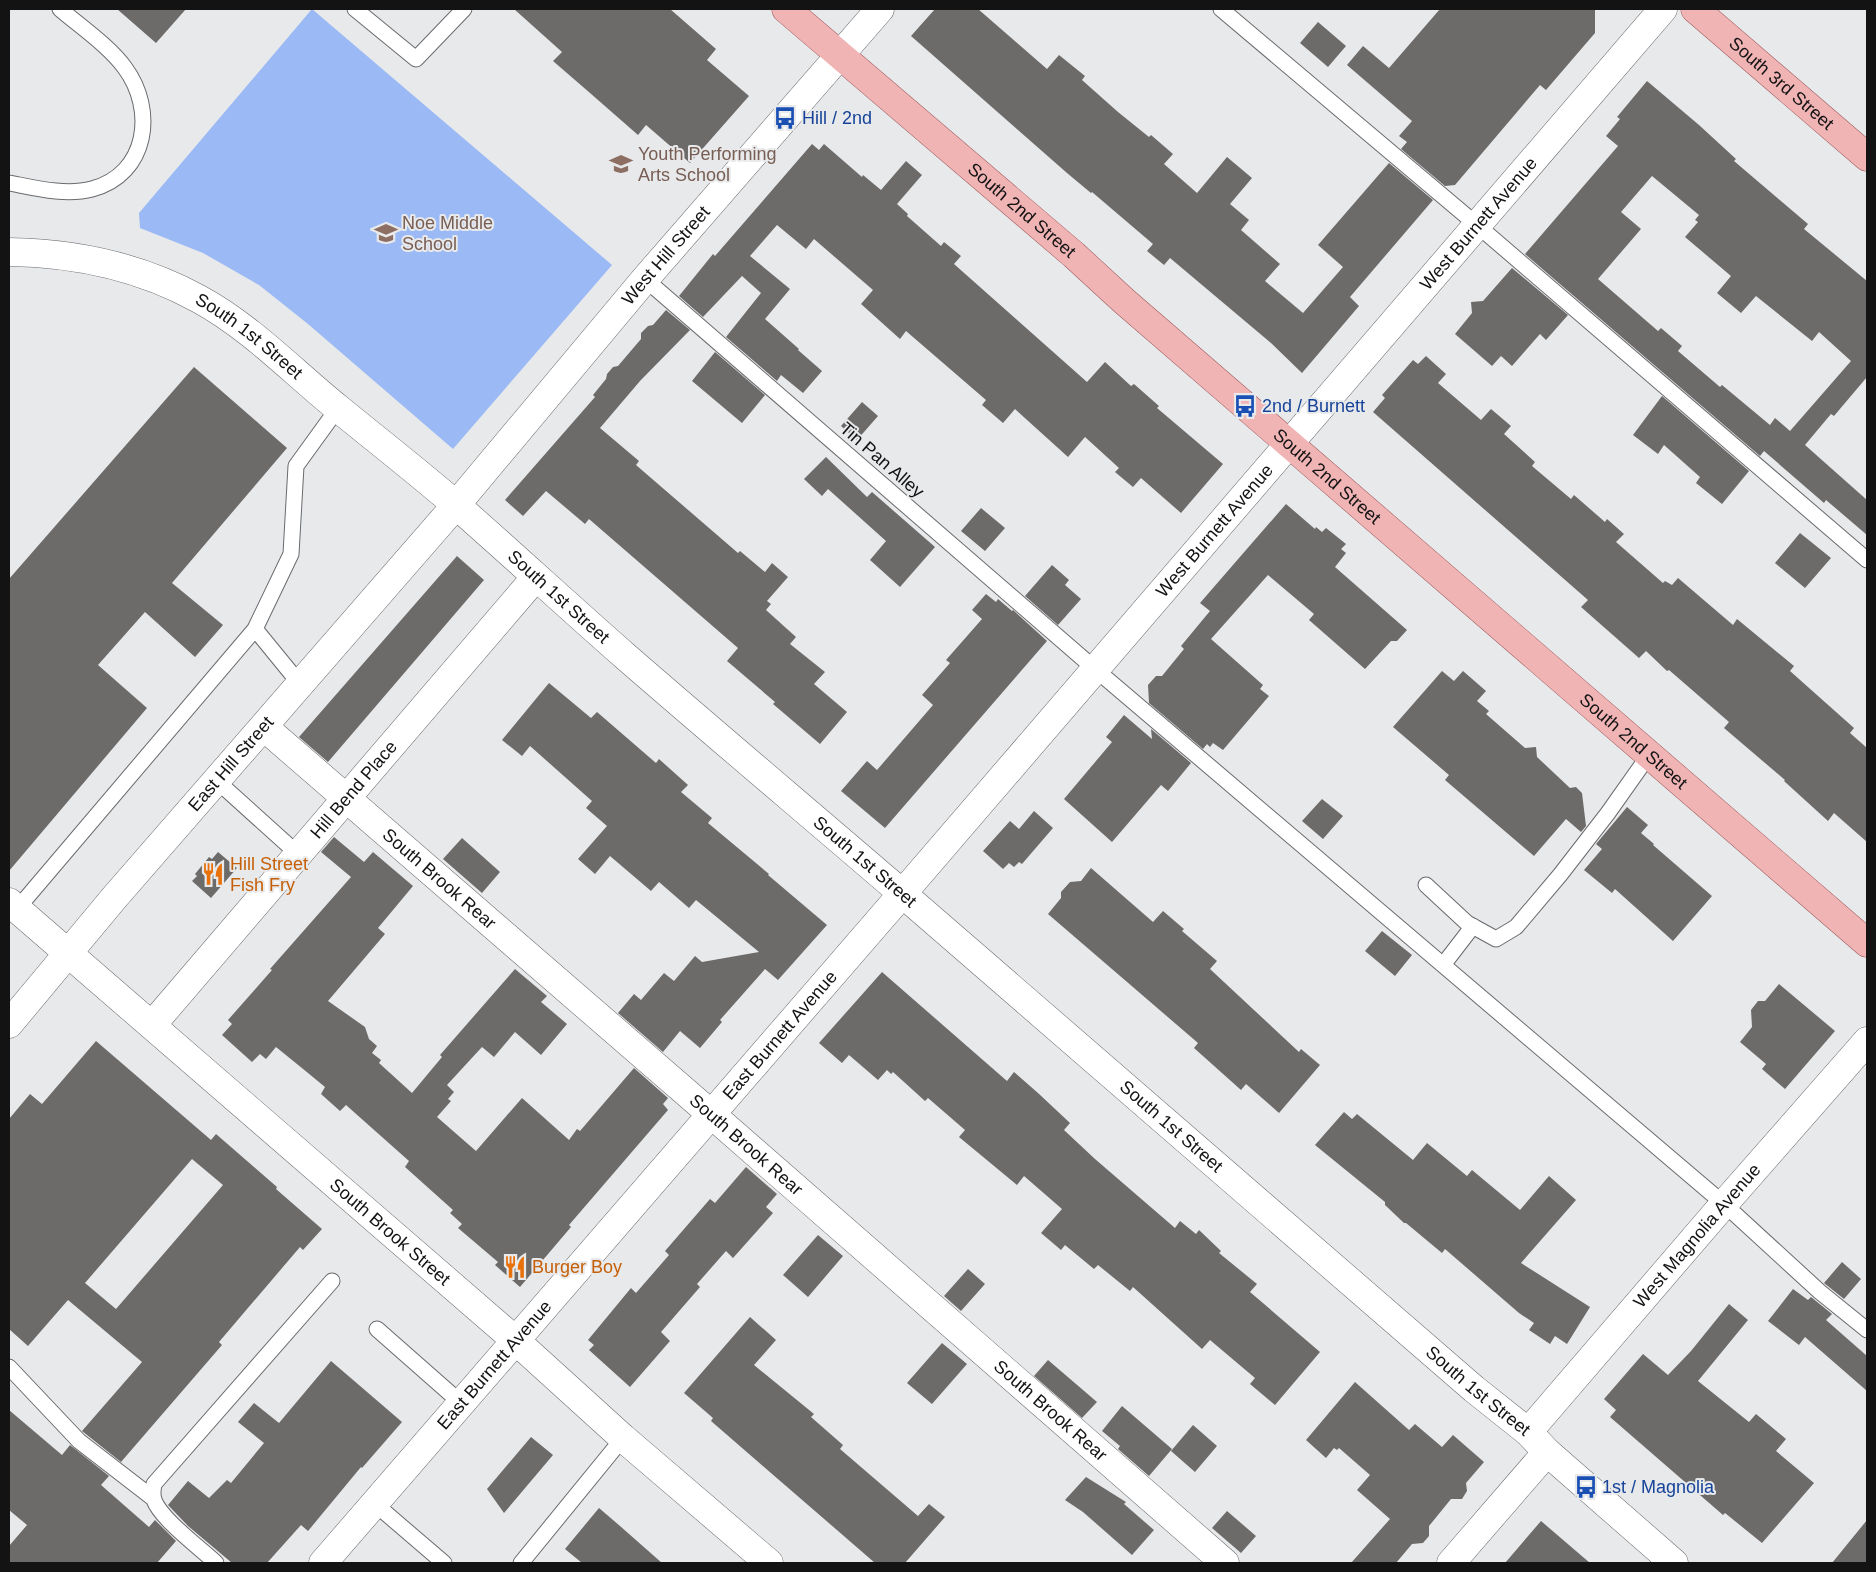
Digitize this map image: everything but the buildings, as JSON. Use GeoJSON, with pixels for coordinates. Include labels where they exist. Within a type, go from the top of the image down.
{"type":"FeatureCollection","features":[{"type":"Feature","properties":{"kind":"main road","name":"South 2nd Street"},"geometry":{"type":"LineString","coordinates":[[786,9],[1867,943]]}},
{"type":"Feature","properties":{"kind":"main road","name":"South 3rd Street"},"geometry":{"type":"LineString","coordinates":[[1695,9],[1867,157]]}},
{"type":"Feature","properties":{"kind":"street","name":"West Hill Street"},"geometry":{"type":"LineString","coordinates":[[456,505],[645,279],[880,9]]}},
{"type":"Feature","properties":{"kind":"street","name":"West Burnett Avenue"},"geometry":{"type":"LineString","coordinates":[[902,894],[1663,9]]}},
{"type":"Feature","properties":{"kind":"street","name":"South 1st Street"},"geometry":{"type":"LineString","coordinates":[[9,252],[37,252],[77,257],[136,272],[200,299],[257,338],[338,408],[456,505],[535,578],[1474,1389],[1528,1432],[1547,1452],[1674,1563]]}},
{"type":"Feature","properties":{"kind":"street","name":"East Hill Street"},"geometry":{"type":"LineString","coordinates":[[9,1024],[68,953],[456,505]]}},
{"type":"Feature","properties":{"kind":"street","name":"Hill Bend Place"},"geometry":{"type":"LineString","coordinates":[[152,1025],[535,578]]}},
{"type":"Feature","properties":{"kind":"street","name":"South Brook Rear"},"geometry":{"type":"LineString","coordinates":[[264,727],[1225,1563]]}},
{"type":"Feature","properties":{"kind":"street","name":"East Burnett Avenue"},"geometry":{"type":"LineString","coordinates":[[323,1563],[902,894]]}},
{"type":"Feature","properties":{"kind":"street","name":"South Brook Street"},"geometry":{"type":"LineString","coordinates":[[13,905],[515,1340],[768,1563]]}},
{"type":"Feature","properties":{"kind":"street","name":"West Magnolia Avenue"},"geometry":{"type":"LineString","coordinates":[[1528,1432],[1867,1041]]}},
{"type":"Feature","properties":{"kind":"street"},"geometry":{"type":"LineString","coordinates":[[1451,1563],[1547,1452]]}},
{"type":"Feature","properties":{"kind":"lane"},"geometry":{"type":"LineString","coordinates":[[9,183],[70,192],[92,190],[110,182],[122,173],[138,151],[142,140],[144,118],[138,92],[126,68],[60,9]]}},
{"type":"Feature","properties":{"kind":"lane"},"geometry":{"type":"LineString","coordinates":[[365,12],[416,59],[464,9]]}},
{"type":"Feature","properties":{"kind":"lane"},"geometry":{"type":"LineString","coordinates":[[1221,9],[1477,225],[1867,560]]}},
{"type":"Feature","properties":{"kind":"lane","name":"Tin Pan Alley"},"geometry":{"type":"LineString","coordinates":[[645,279],[1095,669],[1724,1204],[1820,1292],[1867,1330]]}},
{"type":"Feature","properties":{"kind":"lane"},"geometry":{"type":"LineString","coordinates":[[13,905],[255,629],[291,554],[296,466],[338,408]]}},
{"type":"Feature","properties":{"kind":"lane"},"geometry":{"type":"LineString","coordinates":[[255,629],[300,684]]}},
{"type":"Feature","properties":{"kind":"lane"},"geometry":{"type":"LineString","coordinates":[[1426,885],[1467,923],[1496,939],[1516,927],[1560,875],[1608,813],[1649,755]]}},
{"type":"Feature","properties":{"kind":"lane"},"geometry":{"type":"LineString","coordinates":[[217,781],[299,855]]}},
{"type":"Feature","properties":{"kind":"lane"},"geometry":{"type":"LineString","coordinates":[[1443,965],[1473,926]]}},
{"type":"Feature","properties":{"kind":"lane"},"geometry":{"type":"LineString","coordinates":[[154,1499],[152,1491],[154,1484],[332,1280]]}},
{"type":"Feature","properties":{"kind":"lane"},"geometry":{"type":"LineString","coordinates":[[377,1329],[461,1403]]}},
{"type":"Feature","properties":{"kind":"lane"},"geometry":{"type":"LineString","coordinates":[[9,1367],[79,1441],[154,1499],[167,1518],[216,1563]]}},
{"type":"Feature","properties":{"kind":"lane"},"geometry":{"type":"LineString","coordinates":[[521,1563],[624,1438]]}},
{"type":"Feature","properties":{"kind":"lane"},"geometry":{"type":"LineString","coordinates":[[374,1503],[444,1563]]}},
{"type":"Feature","properties":{"kind":"shaded area","name":"Noe Middle School"},"geometry":{"type":"Polygon","coordinates":[[[312,9],[612,265],[453,449],[308,324],[259,285],[203,253],[140,228],[139,213],[312,9]]]}},
{"type":"Feature","properties":{"kind":"place","name":"Hill / 2nd"},"geometry":{"type":"Point","coordinates":[785,118]}},
{"type":"Feature","properties":{"kind":"place","name":"Youth Performing Arts School"},"geometry":{"type":"Point","coordinates":[621,164]}},
{"type":"Feature","properties":{"kind":"place","name":"Noe Middle School"},"geometry":{"type":"Point","coordinates":[386,233]}},
{"type":"Feature","properties":{"kind":"place","name":"2nd / Burnett"},"geometry":{"type":"Point","coordinates":[1245,406]}},
{"type":"Feature","properties":{"kind":"place","name":"Hill Street Fish Fry"},"geometry":{"type":"Point","coordinates":[213,874]}},
{"type":"Feature","properties":{"kind":"place","name":"Burger Boy"},"geometry":{"type":"Point","coordinates":[515,1267]}},
{"type":"Feature","properties":{"kind":"place","name":"1st / Magnolia"},"geometry":{"type":"Point","coordinates":[1586,1487]}}]}
